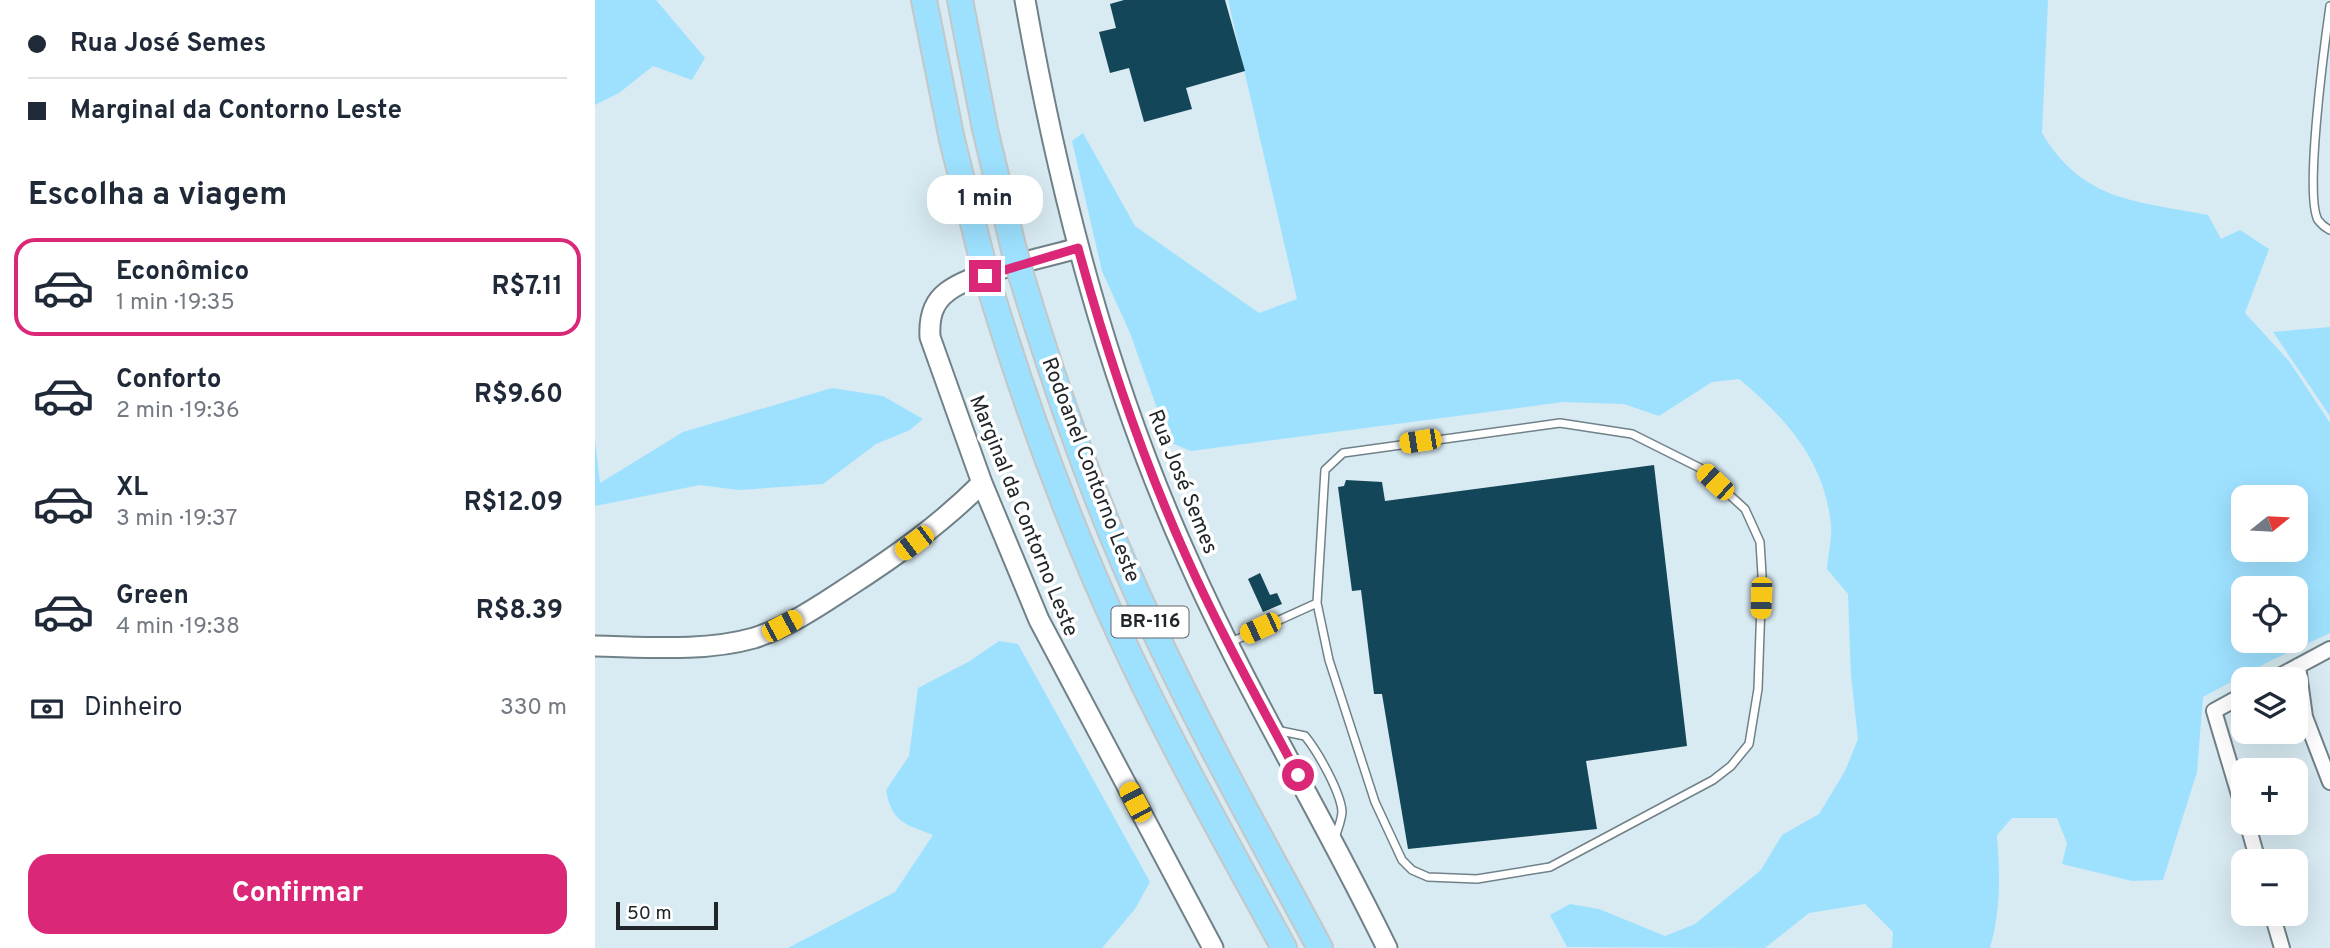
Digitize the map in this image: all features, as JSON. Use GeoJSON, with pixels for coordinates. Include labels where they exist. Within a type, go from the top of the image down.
{"type":"FeatureCollection","features":[{"type":"Feature","properties":{"kind":"highway","name":"Rodoanel Contorno Leste"},"geometry":{"type":"LineString","coordinates":[[924,0],[952,140],[982,259],[1043,449],[1111,614],[1172,740],[1284,948]]}},
{"type":"Feature","properties":{"kind":"highway","name":"Rodoanel Contorno Leste"},"geometry":{"type":"LineString","coordinates":[[960,0],[985,130],[1014,250],[1087,473],[1142,605],[1206,733],[1320,948]]}},
{"type":"Feature","properties":{"kind":"main road","name":"Rua José Semes"},"geometry":{"type":"LineString","coordinates":[[1025,0],[1049,127],[1078,248],[1111,359],[1149,467],[1187,558],[1228,643],[1387,948]]}},
{"type":"Feature","properties":{"kind":"main road","name":"Marginal da Contorno Leste"},"geometry":{"type":"LineString","coordinates":[[1078,248],[968,281],[946,293],[932,313],[929,325],[933,349],[1019,575],[1060,663],[1209,946]]}},
{"type":"Feature","properties":{"kind":"main road"},"geometry":{"type":"LineString","coordinates":[[595,646],[716,644],[754,638],[811,611],[901,552],[954,512],[982,483]]}},
{"type":"Feature","properties":{"kind":"street"},"geometry":{"type":"LineString","coordinates":[[2330,649],[2298,666],[2302,700],[2311,734],[2330,782]]}},
{"type":"Feature","properties":{"kind":"street"},"geometry":{"type":"LineString","coordinates":[[2231,702],[2214,711],[2231,768]]}},
{"type":"Feature","properties":{"kind":"street"},"geometry":{"type":"LineString","coordinates":[[2276,926],[2282,948]]}},
{"type":"Feature","properties":{"kind":"lane"},"geometry":{"type":"LineString","coordinates":[[2330,6],[2321,73],[2313,190],[2317,218],[2330,230]]}},
{"type":"Feature","properties":{"kind":"lane"},"geometry":{"type":"LineString","coordinates":[[1560,423],[1632,434],[1700,468],[1745,509],[1760,542],[1762,575],[1758,689],[1749,744],[1731,766],[1713,780],[1550,867],[1477,879],[1428,877],[1412,870],[1402,860],[1375,802],[1329,660],[1317,603],[1325,470],[1343,453],[1560,423]]}},
{"type":"Feature","properties":{"kind":"lane"},"geometry":{"type":"LineString","coordinates":[[1228,643],[1317,603]]}},
{"type":"Feature","properties":{"kind":"lane"},"geometry":{"type":"LineString","coordinates":[[1274,730],[1305,736],[1315,749],[1340,802],[1342,815],[1333,842]]}},
{"type":"Feature","properties":{"kind":"shaded area"},"geometry":{"type":"Polygon","coordinates":[[[595,0],[656,0],[705,58],[692,80],[653,66],[619,93],[595,105],[595,0]]]}},
{"type":"Feature","properties":{"kind":"shaded area"},"geometry":{"type":"Polygon","coordinates":[[[1228,0],[2048,0],[2042,133],[2058,156],[2075,173],[2114,195],[2208,215],[2221,239],[2240,230],[2269,249],[2245,313],[2289,361],[2330,423],[2330,633],[2308,643],[2308,576],[2231,576],[2231,653],[2287,653],[2259,667],[2231,667],[2231,682],[2203,697],[2197,772],[2163,880],[2132,881],[2062,864],[2067,843],[2057,818],[2012,818],[1997,835],[1999,892],[1990,948],[1892,948],[1893,932],[1865,904],[1809,913],[1765,948],[1567,947],[1550,915],[1570,904],[1599,909],[1665,936],[1695,924],[1761,870],[1782,835],[1819,814],[1845,771],[1858,739],[1851,676],[1848,594],[1827,569],[1831,526],[1821,481],[1812,461],[1788,426],[1739,379],[1712,382],[1659,416],[1624,404],[1564,402],[1191,451],[1169,442],[1130,333],[1102,271],[1072,141],[1083,133],[1135,226],[1259,313],[1297,299],[1228,0]]]}},
{"type":"Feature","properties":{"kind":"shaded area"},"geometry":{"type":"Polygon","coordinates":[[[2330,327],[2330,416],[2273,332],[2330,327]]]}},
{"type":"Feature","properties":{"kind":"shaded area"},"geometry":{"type":"Polygon","coordinates":[[[832,388],[883,396],[923,419],[910,430],[876,444],[823,484],[739,490],[700,485],[595,506],[595,440],[600,483],[683,432],[832,388]]]}},
{"type":"Feature","properties":{"kind":"shaded area"},"geometry":{"type":"Polygon","coordinates":[[[999,641],[1018,644],[1150,882],[1135,909],[1102,948],[788,948],[895,892],[933,835],[901,821],[892,809],[886,790],[909,756],[918,688],[970,661],[999,641]]]}},
{"type":"Feature","properties":{"kind":"building"},"geometry":{"type":"Polygon","coordinates":[[[1124,0],[1225,0],[1245,71],[1186,88],[1192,109],[1144,122],[1129,68],[1110,73],[1099,32],[1116,28],[1110,4],[1124,0]]]}},
{"type":"Feature","properties":{"kind":"building"},"geometry":{"type":"Polygon","coordinates":[[[1654,465],[1687,746],[1586,761],[1597,829],[1408,849],[1382,694],[1374,694],[1361,590],[1352,591],[1338,487],[1344,486],[1346,480],[1382,482],[1385,501],[1654,465]]]}},
{"type":"Feature","properties":{"kind":"building"},"geometry":{"type":"Polygon","coordinates":[[[1260,573],[1270,595],[1277,593],[1282,604],[1263,612],[1248,579],[1260,573]]]}},
{"type":"Feature","properties":{"kind":"route"},"geometry":{"type":"LineString","coordinates":[[985,276],[1078,248],[1111,359],[1165,507],[1217,621],[1298,775]]}}]}
